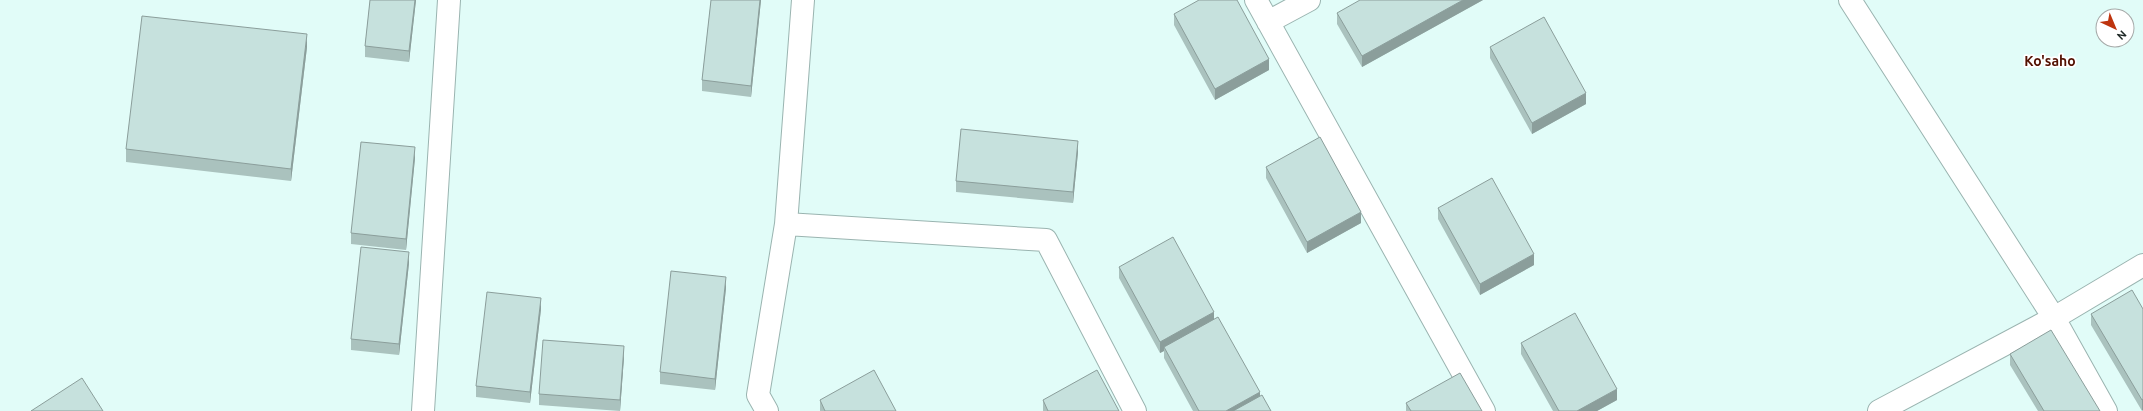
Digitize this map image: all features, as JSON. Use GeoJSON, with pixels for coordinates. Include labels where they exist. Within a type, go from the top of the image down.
{"type":"FeatureCollection","features":[{"type":"Feature","properties":{"kind":"street"},"geometry":{"type":"LineString","coordinates":[[423,411],[449,0]]}},
{"type":"Feature","properties":{"kind":"street"},"geometry":{"type":"LineString","coordinates":[[767,411],[758,395],[786,224],[803,0]]}},
{"type":"Feature","properties":{"kind":"street"},"geometry":{"type":"LineString","coordinates":[[1256,0],[1484,411]]}},
{"type":"Feature","properties":{"kind":"street"},"geometry":{"type":"LineString","coordinates":[[1268,22],[1309,0]]}},
{"type":"Feature","properties":{"kind":"street"},"geometry":{"type":"LineString","coordinates":[[1850,0],[2054,318],[2106,411]]}},
{"type":"Feature","properties":{"kind":"street"},"geometry":{"type":"LineString","coordinates":[[786,224],[1046,240],[1135,411]]}},
{"type":"Feature","properties":{"kind":"street"},"geometry":{"type":"LineString","coordinates":[[1879,411],[2054,318],[2143,265]]}},
{"type":"Feature","properties":{"kind":"building"},"geometry":{"type":"Polygon","coordinates":[[[370,0],[415,0],[409,51],[365,46],[370,0]]]}},
{"type":"Feature","properties":{"kind":"building"},"geometry":{"type":"Polygon","coordinates":[[[711,0],[760,0],[751,86],[702,80],[711,0]]]}},
{"type":"Feature","properties":{"kind":"building"},"geometry":{"type":"Polygon","coordinates":[[[1199,0],[1237,0],[1269,59],[1215,89],[1174,14],[1199,0]]]}},
{"type":"Feature","properties":{"kind":"building"},"geometry":{"type":"Polygon","coordinates":[[[1360,0],[1463,0],[1362,56],[1337,13],[1360,0]]]}},
{"type":"Feature","properties":{"kind":"building"},"geometry":{"type":"Polygon","coordinates":[[[142,16],[307,34],[291,169],[126,149],[142,16]]]}},
{"type":"Feature","properties":{"kind":"building"},"geometry":{"type":"Polygon","coordinates":[[[1544,17],[1586,93],[1532,123],[1490,47],[1544,17]]]}},
{"type":"Feature","properties":{"kind":"building"},"geometry":{"type":"Polygon","coordinates":[[[961,129],[1078,141],[1073,192],[956,181],[961,129]]]}},
{"type":"Feature","properties":{"kind":"building"},"geometry":{"type":"Polygon","coordinates":[[[1320,137],[1361,212],[1307,242],[1266,167],[1320,137]]]}},
{"type":"Feature","properties":{"kind":"building"},"geometry":{"type":"Polygon","coordinates":[[[361,142],[415,147],[406,239],[351,233],[361,142]]]}},
{"type":"Feature","properties":{"kind":"building"},"geometry":{"type":"Polygon","coordinates":[[[1492,178],[1534,254],[1480,284],[1438,208],[1492,178]]]}},
{"type":"Feature","properties":{"kind":"building"},"geometry":{"type":"Polygon","coordinates":[[[1173,237],[1214,312],[1160,342],[1119,267],[1173,237]]]}},
{"type":"Feature","properties":{"kind":"building"},"geometry":{"type":"Polygon","coordinates":[[[361,247],[409,252],[399,344],[351,339],[361,247]]]}},
{"type":"Feature","properties":{"kind":"building"},"geometry":{"type":"Polygon","coordinates":[[[671,271],[726,277],[715,379],[660,372],[671,271]]]}},
{"type":"Feature","properties":{"kind":"building"},"geometry":{"type":"Polygon","coordinates":[[[2132,290],[2143,309],[2142,400],[2091,314],[2132,290]]]}},
{"type":"Feature","properties":{"kind":"building"},"geometry":{"type":"Polygon","coordinates":[[[487,292],[541,298],[530,392],[476,386],[487,292]]]}},
{"type":"Feature","properties":{"kind":"building"},"geometry":{"type":"Polygon","coordinates":[[[1575,313],[1617,389],[1577,411],[1559,411],[1521,343],[1575,313]]]}},
{"type":"Feature","properties":{"kind":"building"},"geometry":{"type":"Polygon","coordinates":[[[1218,317],[1260,392],[1226,411],[1199,411],[1164,347],[1218,317]]]}},
{"type":"Feature","properties":{"kind":"building"},"geometry":{"type":"Polygon","coordinates":[[[2051,330],[2100,411],[2044,411],[2010,354],[2051,330]]]}},
{"type":"Feature","properties":{"kind":"building"},"geometry":{"type":"Polygon","coordinates":[[[543,340],[624,346],[620,400],[539,394],[543,340]]]}},
{"type":"Feature","properties":{"kind":"building"},"geometry":{"type":"Polygon","coordinates":[[[874,370],[896,411],[825,411],[820,400],[874,370]]]}},
{"type":"Feature","properties":{"kind":"building"},"geometry":{"type":"Polygon","coordinates":[[[1097,370],[1119,411],[1048,411],[1043,400],[1097,370]]]}},
{"type":"Feature","properties":{"kind":"building"},"geometry":{"type":"Polygon","coordinates":[[[1460,373],[1482,411],[1411,411],[1406,403],[1460,373]]]}},
{"type":"Feature","properties":{"kind":"building"},"geometry":{"type":"Polygon","coordinates":[[[82,378],[103,411],[31,411],[82,378]]]}},
{"type":"Feature","properties":{"kind":"building"},"geometry":{"type":"Polygon","coordinates":[[[1262,395],[1271,411],[1233,411],[1262,395]]]}},
{"type":"Feature","properties":{"kind":"district","name":"Ko'saho"},"geometry":{"type":"Point","coordinates":[2050,61]}}]}
